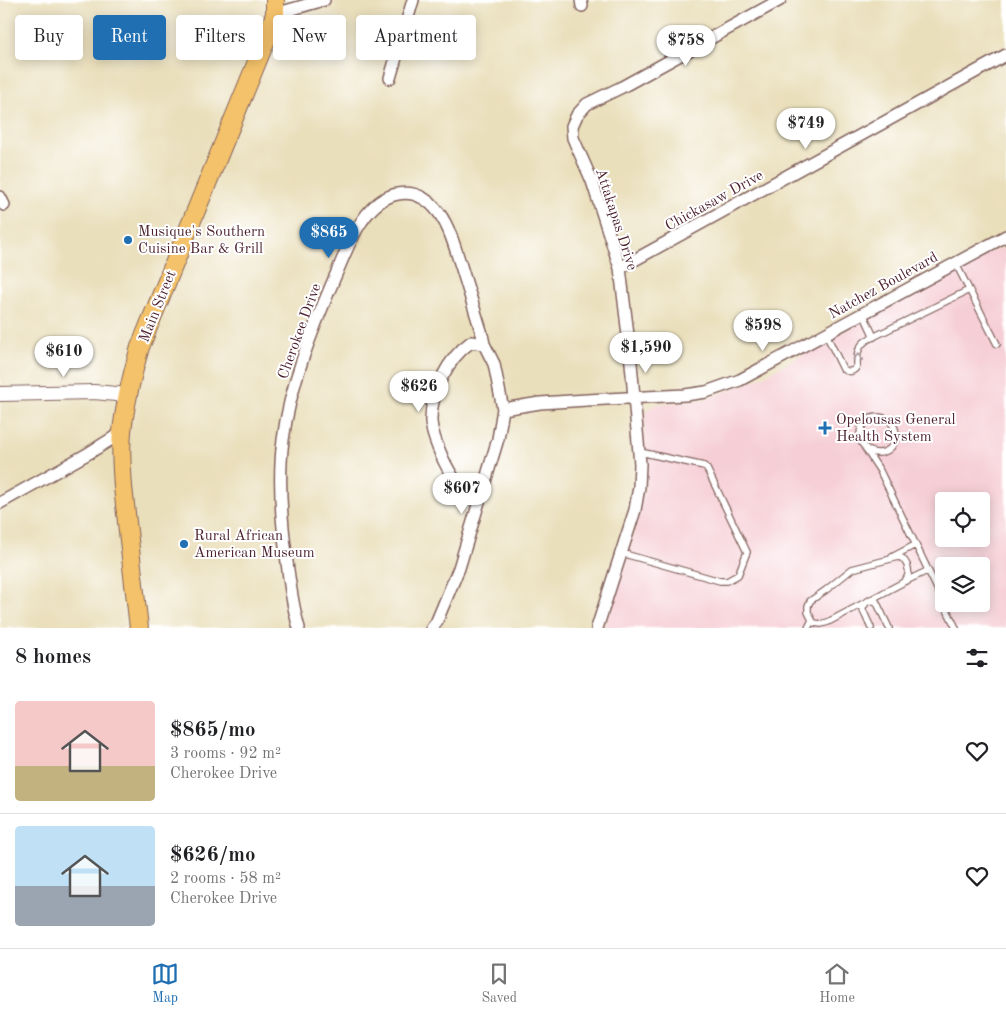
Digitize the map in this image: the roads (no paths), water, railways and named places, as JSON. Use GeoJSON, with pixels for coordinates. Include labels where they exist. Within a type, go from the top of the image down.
{"type":"FeatureCollection","features":[{"type":"Feature","properties":{"kind":"main road","name":"Main Street"},"geometry":{"type":"LineString","coordinates":[[140,628],[123,487],[121,434],[127,395],[140,347],[256,66],[275,7]]}},
{"type":"Feature","properties":{"kind":"street"},"geometry":{"type":"LineString","coordinates":[[275,7],[324,0]]}},
{"type":"Feature","properties":{"kind":"street"},"geometry":{"type":"LineString","coordinates":[[390,78],[413,0]]}},
{"type":"Feature","properties":{"kind":"street","name":"Attakapas Drive"},"geometry":{"type":"LineString","coordinates":[[598,628],[635,510],[639,487],[640,452],[620,268],[592,181],[572,138],[572,126],[577,115],[587,104],[622,87],[780,0]]}},
{"type":"Feature","properties":{"kind":"street","name":"Chickasaw Drive"},"geometry":{"type":"LineString","coordinates":[[620,268],[1006,55]]}},
{"type":"Feature","properties":{"kind":"street","name":"Cherokee Drive"},"geometry":{"type":"LineString","coordinates":[[299,628],[289,581],[282,511],[281,464],[287,417],[298,372],[313,328],[351,241],[362,220],[378,203],[388,196],[412,193],[422,198],[439,213],[454,245],[484,344],[494,364],[503,409]]}},
{"type":"Feature","properties":{"kind":"street","name":"Natchez Boulevard"},"geometry":{"type":"LineString","coordinates":[[503,409],[540,403],[634,397],[672,397],[706,392],[740,380],[955,262],[1003,240]]}},
{"type":"Feature","properties":{"kind":"street"},"geometry":{"type":"LineString","coordinates":[[482,491],[460,485],[446,467],[431,423],[434,399],[442,378],[462,349],[471,342],[484,344]]}},
{"type":"Feature","properties":{"kind":"street"},"geometry":{"type":"LineString","coordinates":[[0,394],[94,392],[127,395]]}},
{"type":"Feature","properties":{"kind":"street"},"geometry":{"type":"LineString","coordinates":[[432,628],[436,623],[459,568],[498,439],[503,409]]}},
{"type":"Feature","properties":{"kind":"street"},"geometry":{"type":"LineString","coordinates":[[0,503],[121,434]]}},
{"type":"Feature","properties":{"kind":"lane"},"geometry":{"type":"LineString","coordinates":[[955,262],[997,344]]}},
{"type":"Feature","properties":{"kind":"lane"},"geometry":{"type":"LineString","coordinates":[[826,334],[843,369],[849,372],[856,369],[859,348],[862,343],[969,290]]}},
{"type":"Feature","properties":{"kind":"lane"},"geometry":{"type":"LineString","coordinates":[[863,314],[874,337]]}},
{"type":"Feature","properties":{"kind":"lane"},"geometry":{"type":"LineString","coordinates":[[864,448],[875,453],[881,453],[891,447],[896,436],[892,425],[883,418],[871,418],[862,426],[860,437],[864,448],[880,471],[935,587]]}},
{"type":"Feature","properties":{"kind":"lane"},"geometry":{"type":"LineString","coordinates":[[621,553],[720,581],[727,581],[738,575],[747,552],[704,466],[640,452]]}},
{"type":"Feature","properties":{"kind":"lane"},"geometry":{"type":"LineString","coordinates":[[880,471],[879,460],[881,453]]}},
{"type":"Feature","properties":{"kind":"lane"},"geometry":{"type":"LineString","coordinates":[[915,545],[890,558],[852,569],[814,597],[808,606],[808,612],[814,623],[828,622],[927,571]]}},
{"type":"Feature","properties":{"kind":"lane"},"geometry":{"type":"LineString","coordinates":[[890,558],[902,558],[906,562],[909,572],[906,581],[902,584]]}},
{"type":"Feature","properties":{"kind":"lane"},"geometry":{"type":"LineString","coordinates":[[871,628],[862,608],[868,601],[876,600],[890,628]]}},
{"type":"Feature","properties":{"kind":"lane"},"geometry":{"type":"LineString","coordinates":[[948,612],[956,628]]}},
{"type":"Feature","properties":{"kind":"lane"},"geometry":{"type":"LineString","coordinates":[[808,628],[812,620]]}},
{"type":"Feature","properties":{"kind":"place","name":"Musique's Southern Cuisine Bar & Grill"},"geometry":{"type":"Point","coordinates":[128,240]}},
{"type":"Feature","properties":{"kind":"place","name":"Opelousas General Health System"},"geometry":{"type":"Point","coordinates":[825,428]}},
{"type":"Feature","properties":{"kind":"place","name":"Rural African American Museum"},"geometry":{"type":"Point","coordinates":[184,544]}}]}
